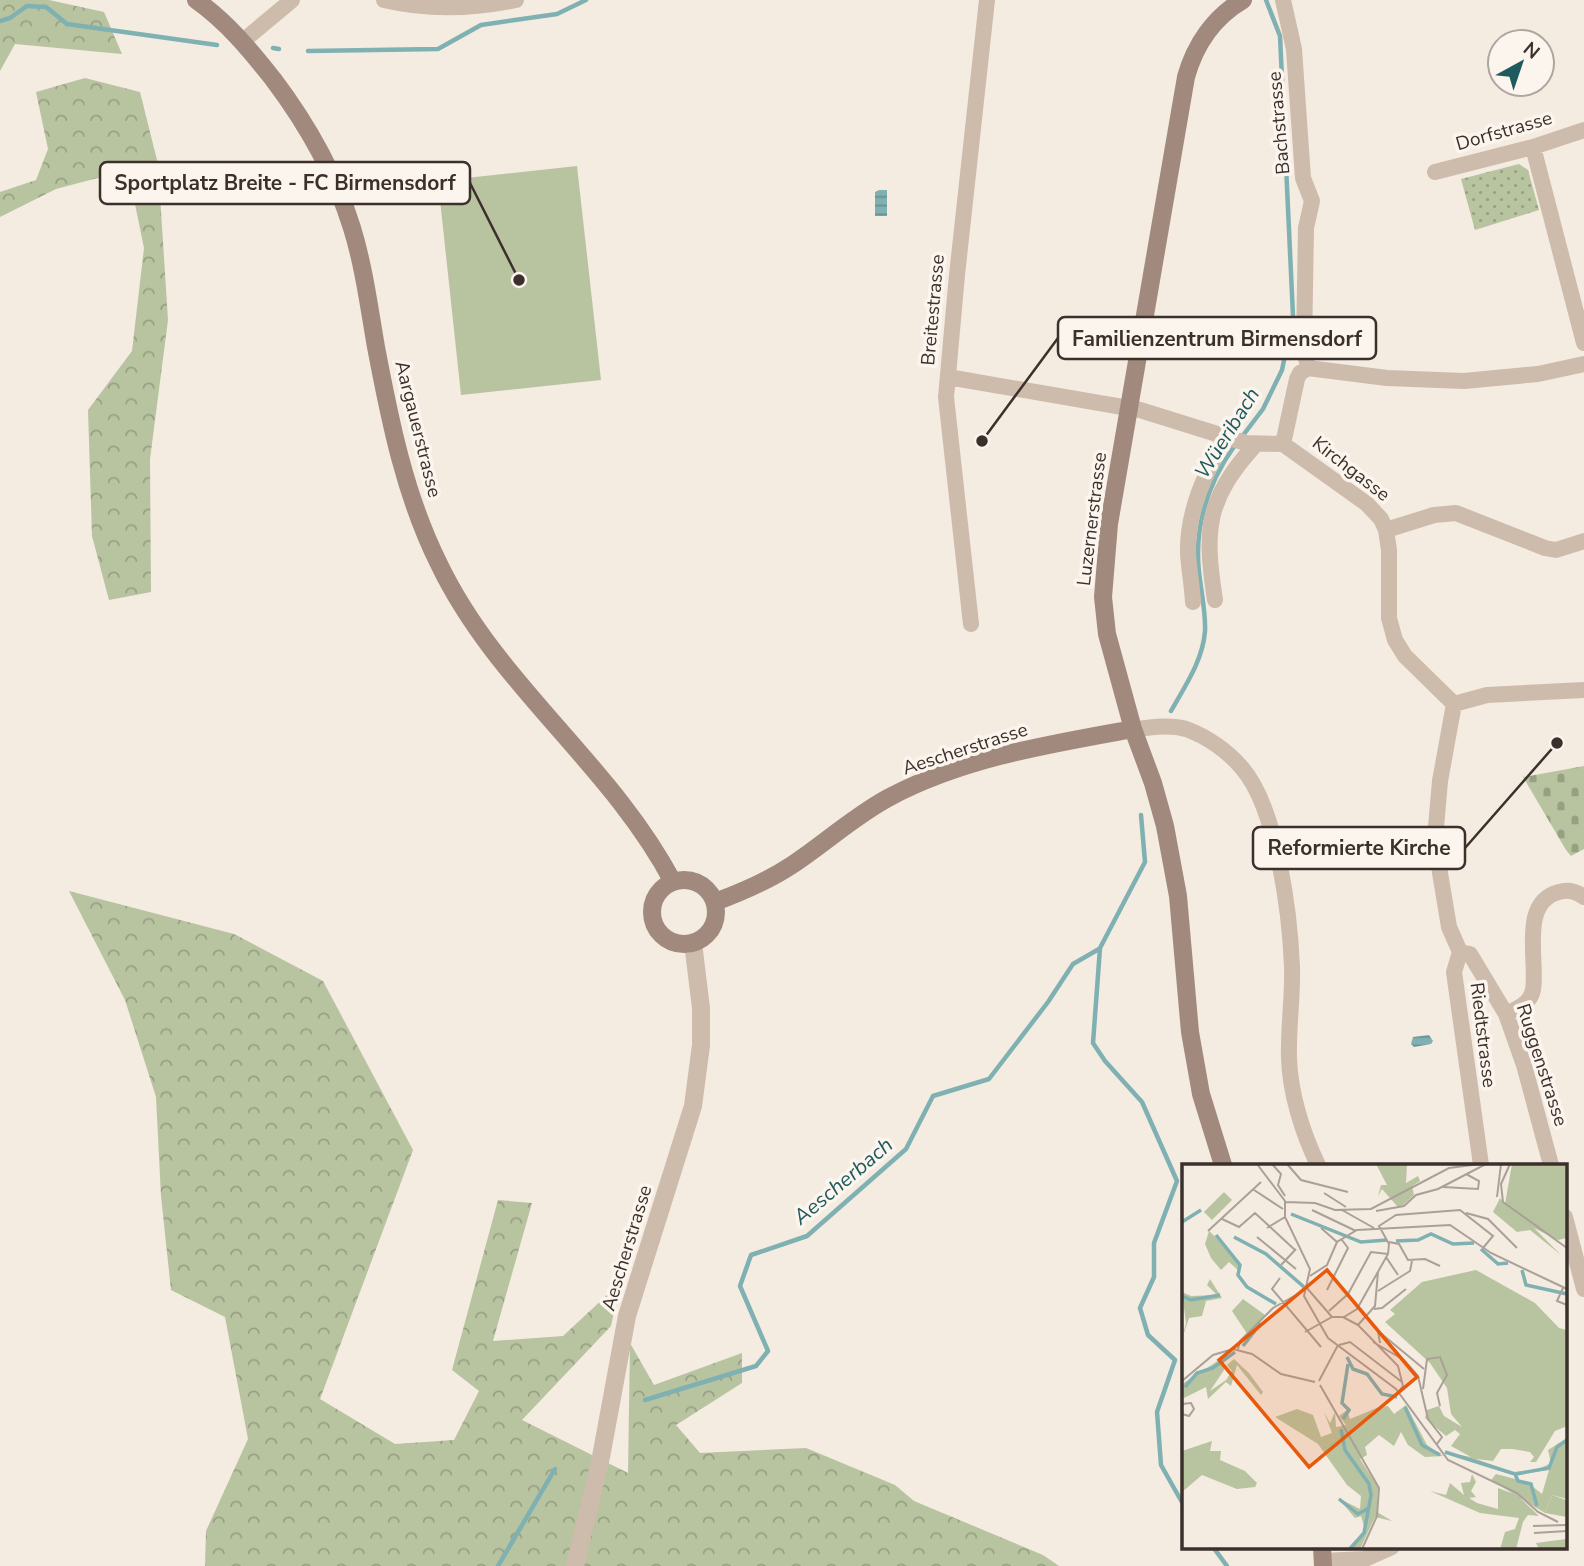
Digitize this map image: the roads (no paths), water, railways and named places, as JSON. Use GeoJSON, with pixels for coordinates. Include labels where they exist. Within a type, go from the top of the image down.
{"type":"FeatureCollection","features":[{"type":"Feature","properties":{"kind":"main road","name":"Aargauerstrasse"},"geometry":{"type":"LineString","coordinates":[[196,0],[243,41],[300,117],[317,145],[344,205],[364,277],[393,433],[407,483],[439,564],[486,643],[630,813],[673,882]]}},
{"type":"Feature","properties":{"kind":"main road","name":"Luzernerstrasse"},"geometry":{"type":"LineString","coordinates":[[1223,1164],[1201,1094],[1190,1032],[1185,950],[1165,825],[1133,729],[1107,634],[1103,597],[1109,524],[1186,77],[1191,59],[1205,35],[1231,3]]}},
{"type":"Feature","properties":{"kind":"main road","name":"Aescherstrasse"},"geometry":{"type":"LineString","coordinates":[[715,902],[791,866],[865,812],[922,782],[1042,746],[1133,729]]}},
{"type":"Feature","properties":{"kind":"main road"},"geometry":{"type":"LineString","coordinates":[[690,880],[698,883],[706,888],[715,902],[716,919],[713,927],[693,943],[684,944],[668,939],[656,926],[652,909],[654,900],[665,886],[673,882],[690,880]]}},
{"type":"Feature","properties":{"kind":"street"},"geometry":{"type":"LineString","coordinates":[[243,41],[292,0]]}},
{"type":"Feature","properties":{"kind":"street"},"geometry":{"type":"LineString","coordinates":[[384,0],[426,7],[447,7],[516,0]]}},
{"type":"Feature","properties":{"kind":"street","name":"Breitestrasse"},"geometry":{"type":"LineString","coordinates":[[971,624],[949,433],[948,377],[987,0]]}},
{"type":"Feature","properties":{"kind":"street","name":"Bachstrasse"},"geometry":{"type":"LineString","coordinates":[[1283,0],[1294,49],[1303,178],[1312,201],[1306,228],[1304,347],[1308,368]]}},
{"type":"Feature","properties":{"kind":"street","name":"Dorfstrasse"},"geometry":{"type":"LineString","coordinates":[[1435,172],[1533,148],[1584,130]]}},
{"type":"Feature","properties":{"kind":"street"},"geometry":{"type":"LineString","coordinates":[[1533,148],[1584,343]]}},
{"type":"Feature","properties":{"kind":"street"},"geometry":{"type":"LineString","coordinates":[[1283,444],[1297,379],[1300,373],[1308,368],[1387,378],[1464,381],[1538,374],[1584,364]]}},
{"type":"Feature","properties":{"kind":"street","name":"Kirchgasse"},"geometry":{"type":"LineString","coordinates":[[948,377],[1129,407],[1240,440],[1283,444],[1367,504],[1381,519],[1389,550],[1389,618],[1395,640],[1405,656],[1454,704]]}},
{"type":"Feature","properties":{"kind":"street"},"geometry":{"type":"LineString","coordinates":[[1215,600],[1209,561],[1212,516],[1221,489],[1238,464],[1240,440]]}},
{"type":"Feature","properties":{"kind":"street"},"geometry":{"type":"LineString","coordinates":[[1193,601],[1188,551],[1191,520],[1198,492],[1208,468],[1240,440]]}},
{"type":"Feature","properties":{"kind":"street"},"geometry":{"type":"LineString","coordinates":[[1386,530],[1434,515],[1456,513],[1545,548],[1556,550],[1584,541]]}},
{"type":"Feature","properties":{"kind":"street"},"geometry":{"type":"LineString","coordinates":[[1454,704],[1487,695],[1584,690]]}},
{"type":"Feature","properties":{"kind":"street","name":"Riedtstrasse"},"geometry":{"type":"LineString","coordinates":[[1454,704],[1440,781],[1436,827],[1449,928],[1460,953],[1454,972],[1481,1164]]}},
{"type":"Feature","properties":{"kind":"street"},"geometry":{"type":"LineString","coordinates":[[1133,729],[1171,727],[1198,734],[1224,750],[1243,769],[1256,790],[1281,869],[1292,970],[1289,1060],[1296,1101],[1318,1164]]}},
{"type":"Feature","properties":{"kind":"street"},"geometry":{"type":"LineString","coordinates":[[1506,1014],[1527,1003],[1533,991],[1534,926],[1540,904],[1554,893],[1566,890],[1578,892],[1584,897]]}},
{"type":"Feature","properties":{"kind":"street","name":"Aescherstrasse"},"geometry":{"type":"LineString","coordinates":[[575,1566],[601,1457],[627,1316],[692,1106],[701,1045],[701,1008],[693,943]]}},
{"type":"Feature","properties":{"kind":"street","name":"Ruggenstrasse"},"geometry":{"type":"LineString","coordinates":[[1460,953],[1470,954],[1506,1014],[1524,1065],[1551,1164]]}},
{"type":"Feature","properties":{"kind":"street"},"geometry":{"type":"LineString","coordinates":[[1566,1221],[1584,1289]]}},
{"type":"Feature","properties":{"kind":"street"},"geometry":{"type":"LineString","coordinates":[[1322,1558],[1365,1559],[1390,1548]]}},
{"type":"Feature","properties":{"kind":"water"},"geometry":{"type":"Polygon","coordinates":[[[887,190],[887,216],[875,216],[875,192],[887,190]]]}},
{"type":"Feature","properties":{"kind":"water"},"geometry":{"type":"Polygon","coordinates":[[[1429,1035],[1433,1041],[1431,1044],[1414,1047],[1411,1044],[1413,1037],[1429,1035]]]}},
{"type":"Feature","properties":{"kind":"waterway"},"geometry":{"type":"LineString","coordinates":[[308,51],[438,49],[481,25],[557,14],[586,0]]}},
{"type":"Feature","properties":{"kind":"waterway","name":"Wüeribach"},"geometry":{"type":"LineString","coordinates":[[1241,438],[1263,409],[1282,370],[1293,316],[1280,36],[1266,0]]}},
{"type":"Feature","properties":{"kind":"waterway"},"geometry":{"type":"LineString","coordinates":[[0,21],[10,18],[27,6],[46,7],[67,24],[217,45]]}},
{"type":"Feature","properties":{"kind":"waterway"},"geometry":{"type":"LineString","coordinates":[[273,48],[279,49]]}},
{"type":"Feature","properties":{"kind":"waterway","name":"Wüeribach"},"geometry":{"type":"LineString","coordinates":[[1171,711],[1192,672],[1204,642],[1205,617],[1198,555],[1201,521],[1210,489],[1235,445]]}},
{"type":"Feature","properties":{"kind":"waterway","name":"Wüeribach"},"geometry":{"type":"LineString","coordinates":[[1141,815],[1145,862],[1100,948],[1093,1043],[1105,1061],[1142,1102],[1177,1181],[1154,1243],[1154,1277],[1140,1308],[1148,1335],[1175,1360],[1157,1412],[1161,1465],[1182,1502]]}},
{"type":"Feature","properties":{"kind":"waterway","name":"Aescherbach"},"geometry":{"type":"LineString","coordinates":[[645,1400],[756,1366],[768,1351],[740,1286],[751,1255],[807,1236],[906,1149],[933,1096],[989,1079],[1048,1002],[1073,964],[1099,949]]}},
{"type":"Feature","properties":{"kind":"waterway","name":"Aescherbach"},"geometry":{"type":"LineString","coordinates":[[498,1566],[555,1469]]}},
{"type":"Feature","properties":{"kind":"waterway","name":"Wüeribach"},"geometry":{"type":"LineString","coordinates":[[1214,1548],[1227,1566]]}},
{"type":"Feature","properties":{"kind":"place","name":"Sportplatz Breite - FC Birmensdorf"},"geometry":{"type":"Point","coordinates":[519,280]}},
{"type":"Feature","properties":{"kind":"place","name":"Familienzentrum Birmensdorf"},"geometry":{"type":"Point","coordinates":[982,441]}},
{"type":"Feature","properties":{"kind":"place","name":"Reformierte Kirche"},"geometry":{"type":"Point","coordinates":[1557,743]}}]}
